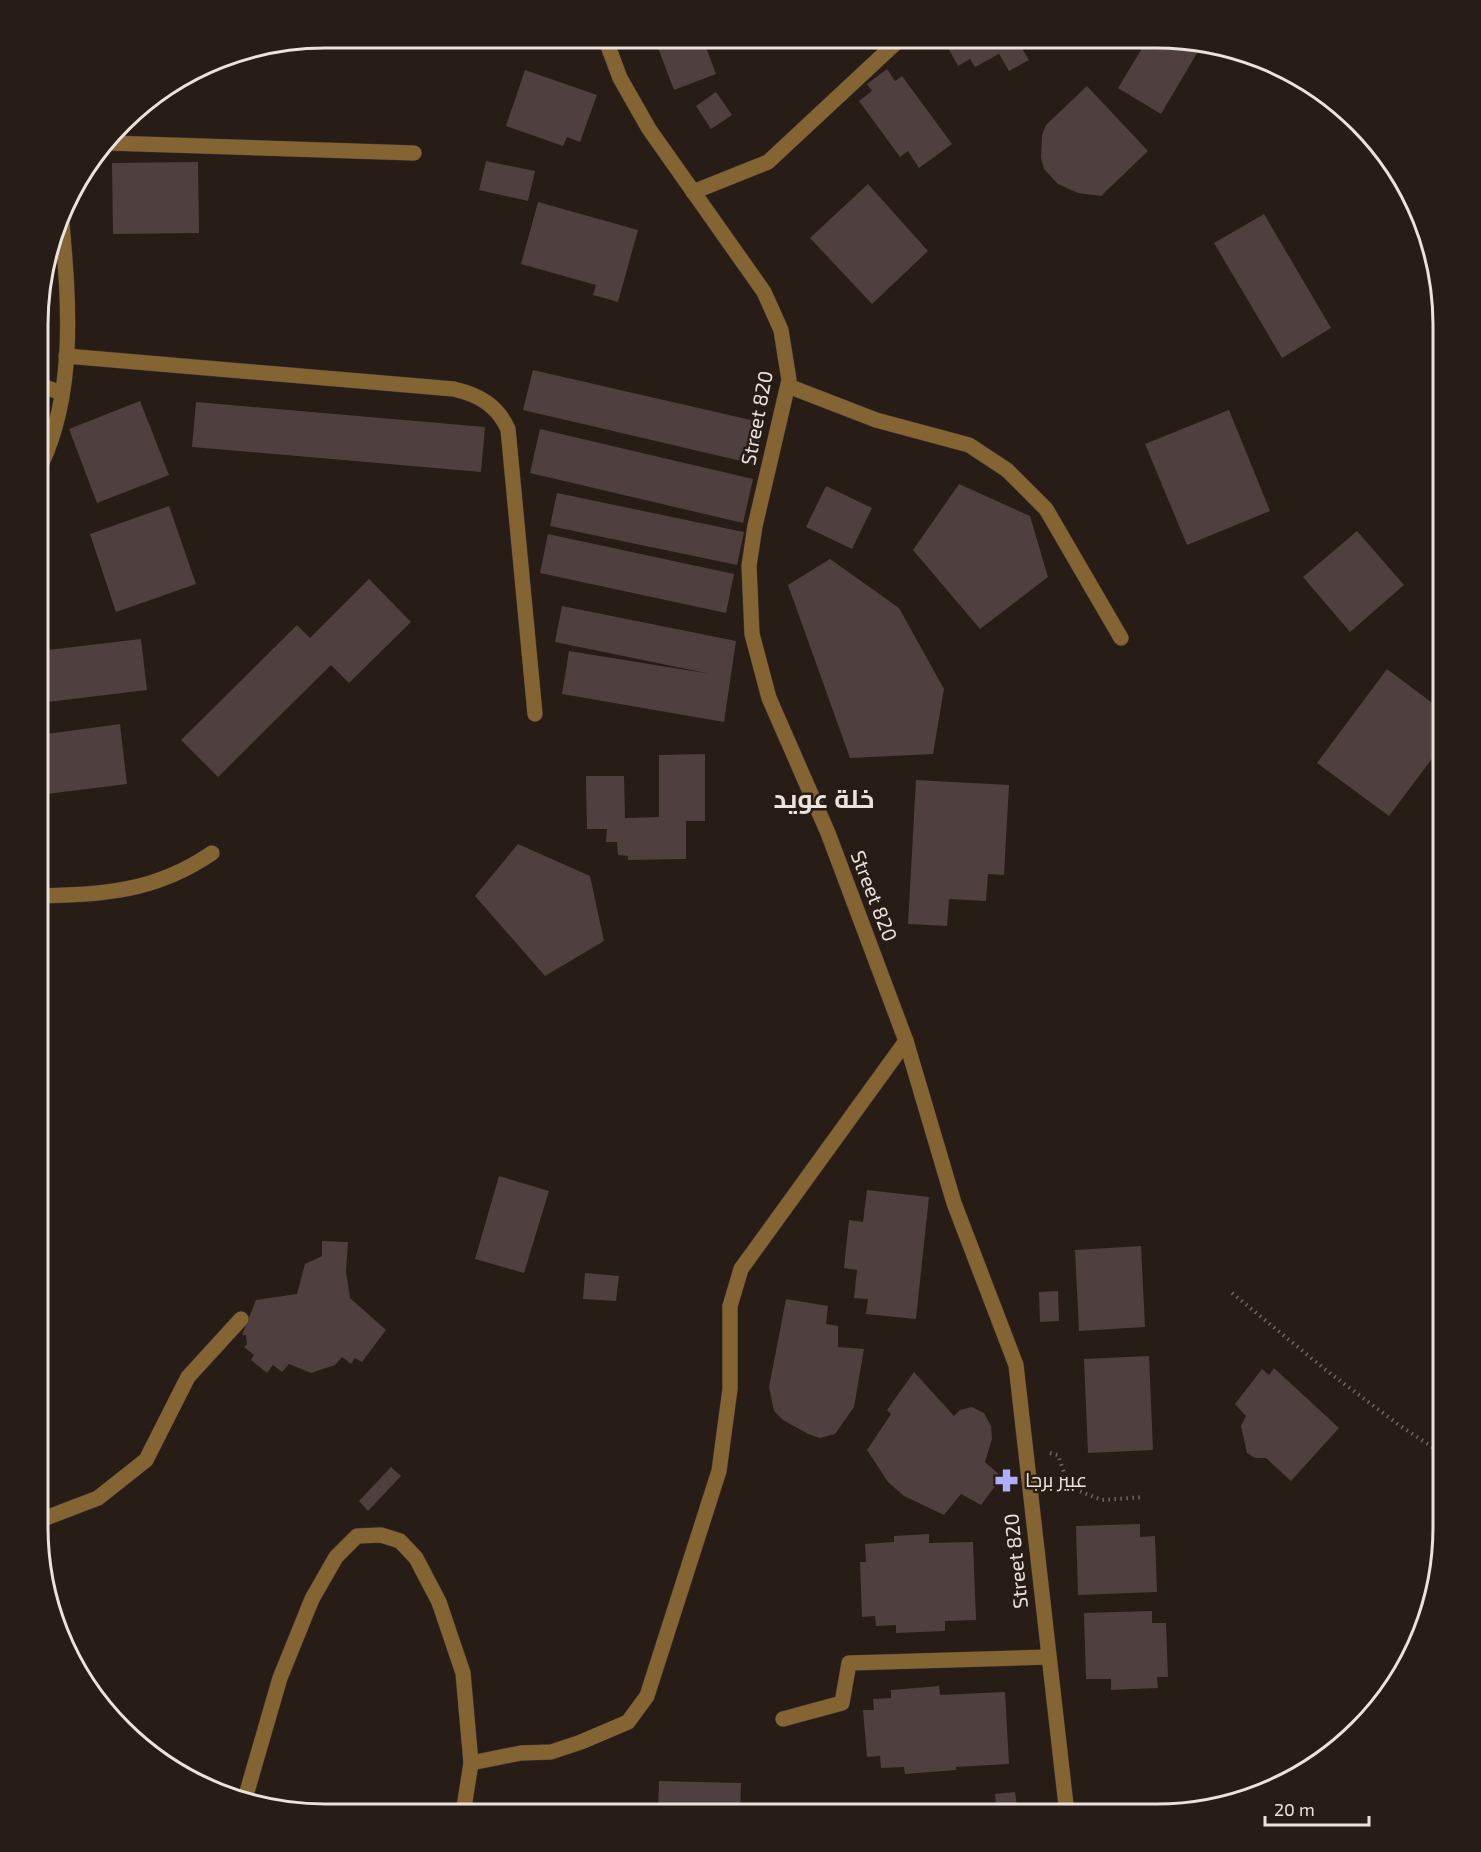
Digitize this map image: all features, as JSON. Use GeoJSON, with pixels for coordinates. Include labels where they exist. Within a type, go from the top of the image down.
{"type":"FeatureCollection","features":[{"type":"Feature","properties":{"kind":"street","name":"Street 820"},"geometry":{"type":"LineString","coordinates":[[609,48],[620,78],[649,129],[764,292],[782,330],[788,358],[788,387],[755,526],[749,566],[752,634],[770,698],[828,833],[906,1041],[954,1203],[1016,1365],[1047,1657],[1066,1804]]}},
{"type":"Feature","properties":{"kind":"street"},"geometry":{"type":"LineString","coordinates":[[693,192],[768,162],[890,48]]}},
{"type":"Feature","properties":{"kind":"street"},"geometry":{"type":"LineString","coordinates":[[117,142],[414,153]]}},
{"type":"Feature","properties":{"kind":"street"},"geometry":{"type":"LineString","coordinates":[[48,449],[61,393],[66,356],[68,302],[63,236]]}},
{"type":"Feature","properties":{"kind":"street"},"geometry":{"type":"LineString","coordinates":[[66,356],[454,389],[473,394],[489,403],[502,414],[508,429],[535,714]]}},
{"type":"Feature","properties":{"kind":"street"},"geometry":{"type":"LineString","coordinates":[[788,387],[876,420],[969,445],[1006,470],[1046,509],[1121,638]]}},
{"type":"Feature","properties":{"kind":"street"},"geometry":{"type":"LineString","coordinates":[[48,388],[61,393]]}},
{"type":"Feature","properties":{"kind":"street"},"geometry":{"type":"LineString","coordinates":[[48,895],[126,890],[157,883],[188,869],[212,853]]}},
{"type":"Feature","properties":{"kind":"street"},"geometry":{"type":"LineString","coordinates":[[471,1763],[521,1753],[551,1752],[581,1742],[628,1722],[647,1696],[719,1471],[730,1389],[730,1306],[741,1269],[906,1041]]}},
{"type":"Feature","properties":{"kind":"street"},"geometry":{"type":"LineString","coordinates":[[48,1517],[98,1498],[146,1460],[188,1377],[241,1318]]}},
{"type":"Feature","properties":{"kind":"street"},"geometry":{"type":"LineString","coordinates":[[247,1793],[280,1678],[312,1599],[336,1557],[357,1536],[381,1535],[400,1541],[416,1558],[439,1602],[463,1673],[471,1763],[465,1804]]}},
{"type":"Feature","properties":{"kind":"street"},"geometry":{"type":"LineString","coordinates":[[783,1719],[842,1703],[849,1663],[1047,1657]]}},
{"type":"Feature","properties":{"kind":"path"},"geometry":{"type":"LineString","coordinates":[[1232,1293],[1327,1371],[1433,1447]]}},
{"type":"Feature","properties":{"kind":"path"},"geometry":{"type":"LineString","coordinates":[[1026,1449],[1058,1455],[1069,1487],[1102,1500],[1144,1497]]}},
{"type":"Feature","properties":{"kind":"building"},"geometry":{"type":"Polygon","coordinates":[[[389,48],[489,48],[489,49],[389,48]]]}},
{"type":"Feature","properties":{"kind":"building"},"geometry":{"type":"Polygon","coordinates":[[[658,48],[706,48],[716,74],[674,90],[658,48]]]}},
{"type":"Feature","properties":{"kind":"building"},"geometry":{"type":"Polygon","coordinates":[[[948,48],[1022,48],[1029,60],[1009,71],[999,54],[975,67],[970,59],[958,66],[948,48]]]}},
{"type":"Feature","properties":{"kind":"building"},"geometry":{"type":"Polygon","coordinates":[[[1142,48],[1198,51],[1161,114],[1118,88],[1142,48]]]}},
{"type":"Feature","properties":{"kind":"building"},"geometry":{"type":"Polygon","coordinates":[[[887,69],[895,81],[902,76],[952,144],[919,168],[908,151],[900,157],[859,101],[872,91],[867,84],[887,69]]]}},
{"type":"Feature","properties":{"kind":"building"},"geometry":{"type":"Polygon","coordinates":[[[525,70],[597,95],[580,142],[567,137],[563,146],[506,126],[525,70]]]}},
{"type":"Feature","properties":{"kind":"building"},"geometry":{"type":"Polygon","coordinates":[[[1087,86],[1148,151],[1101,196],[1078,193],[1058,184],[1044,169],[1041,158],[1042,135],[1046,125],[1087,86]]]}},
{"type":"Feature","properties":{"kind":"building"},"geometry":{"type":"Polygon","coordinates":[[[716,92],[732,115],[711,129],[696,106],[716,92]]]}},
{"type":"Feature","properties":{"kind":"building"},"geometry":{"type":"Polygon","coordinates":[[[486,161],[535,171],[528,201],[479,190],[486,161]]]}},
{"type":"Feature","properties":{"kind":"building"},"geometry":{"type":"Polygon","coordinates":[[[198,162],[199,233],[113,234],[112,163],[198,162]]]}},
{"type":"Feature","properties":{"kind":"building"},"geometry":{"type":"Polygon","coordinates":[[[868,184],[928,251],[872,304],[810,238],[868,184]]]}},
{"type":"Feature","properties":{"kind":"building"},"geometry":{"type":"Polygon","coordinates":[[[538,202],[638,230],[618,302],[593,295],[596,285],[521,264],[538,202]]]}},
{"type":"Feature","properties":{"kind":"building"},"geometry":{"type":"Polygon","coordinates":[[[1264,214],[1331,328],[1282,358],[1214,243],[1264,214]]]}},
{"type":"Feature","properties":{"kind":"building"},"geometry":{"type":"Polygon","coordinates":[[[533,370],[764,423],[754,464],[523,410],[533,370]]]}},
{"type":"Feature","properties":{"kind":"building"},"geometry":{"type":"Polygon","coordinates":[[[140,401],[169,475],[97,503],[69,429],[140,401]]]}},
{"type":"Feature","properties":{"kind":"building"},"geometry":{"type":"Polygon","coordinates":[[[196,402],[485,427],[481,472],[192,447],[196,402]]]}},
{"type":"Feature","properties":{"kind":"building"},"geometry":{"type":"Polygon","coordinates":[[[1229,410],[1270,511],[1187,545],[1145,444],[1229,410]]]}},
{"type":"Feature","properties":{"kind":"building"},"geometry":{"type":"Polygon","coordinates":[[[540,429],[753,479],[743,523],[530,473],[540,429]]]}},
{"type":"Feature","properties":{"kind":"building"},"geometry":{"type":"Polygon","coordinates":[[[959,484],[1030,516],[1048,577],[980,629],[913,550],[959,484]]]}},
{"type":"Feature","properties":{"kind":"building"},"geometry":{"type":"Polygon","coordinates":[[[826,486],[872,508],[852,549],[806,527],[826,486]]]}},
{"type":"Feature","properties":{"kind":"building"},"geometry":{"type":"Polygon","coordinates":[[[557,493],[744,532],[737,565],[550,526],[557,493]]]}},
{"type":"Feature","properties":{"kind":"building"},"geometry":{"type":"Polygon","coordinates":[[[169,506],[196,584],[116,612],[90,534],[169,506]]]}},
{"type":"Feature","properties":{"kind":"building"},"geometry":{"type":"Polygon","coordinates":[[[1357,531],[1404,585],[1350,632],[1303,577],[1357,531]]]}},
{"type":"Feature","properties":{"kind":"building"},"geometry":{"type":"Polygon","coordinates":[[[548,534],[734,574],[726,613],[540,573],[548,534]]]}},
{"type":"Feature","properties":{"kind":"building"},"geometry":{"type":"Polygon","coordinates":[[[830,559],[899,608],[944,689],[933,754],[850,758],[788,585],[830,559]]]}},
{"type":"Feature","properties":{"kind":"building"},"geometry":{"type":"Polygon","coordinates":[[[369,579],[411,622],[349,683],[331,665],[218,777],[181,740],[297,625],[310,638],[369,579]]]}},
{"type":"Feature","properties":{"kind":"building"},"geometry":{"type":"Polygon","coordinates":[[[562,606],[736,641],[724,722],[562,694],[569,651],[711,674],[555,642],[562,606]]]}},
{"type":"Feature","properties":{"kind":"building"},"geometry":{"type":"Polygon","coordinates":[[[141,639],[147,690],[48,702],[48,650],[141,639]]]}},
{"type":"Feature","properties":{"kind":"building"},"geometry":{"type":"Polygon","coordinates":[[[1387,669],[1433,704],[1433,757],[1389,816],[1317,763],[1387,669]]]}},
{"type":"Feature","properties":{"kind":"building"},"geometry":{"type":"Polygon","coordinates":[[[120,724],[127,784],[48,794],[48,734],[120,724]]]}},
{"type":"Feature","properties":{"kind":"building"},"geometry":{"type":"Polygon","coordinates":[[[705,754],[705,821],[686,821],[686,859],[628,860],[628,856],[618,855],[617,842],[606,842],[607,829],[587,829],[586,776],[624,776],[625,818],[659,817],[659,755],[705,754]]]}},
{"type":"Feature","properties":{"kind":"building"},"geometry":{"type":"Polygon","coordinates":[[[916,780],[1009,785],[1004,875],[988,874],[986,901],[949,899],[947,926],[908,924],[916,780]]]}},
{"type":"Feature","properties":{"kind":"building"},"geometry":{"type":"Polygon","coordinates":[[[518,844],[590,876],[604,941],[545,976],[475,896],[518,844]]]}},
{"type":"Feature","properties":{"kind":"building"},"geometry":{"type":"Polygon","coordinates":[[[499,1176],[549,1191],[524,1273],[475,1259],[499,1176]]]}},
{"type":"Feature","properties":{"kind":"building"},"geometry":{"type":"Polygon","coordinates":[[[867,1190],[929,1197],[916,1319],[866,1314],[868,1299],[854,1298],[857,1270],[844,1268],[849,1220],[863,1222],[867,1190]]]}},
{"type":"Feature","properties":{"kind":"building"},"geometry":{"type":"Polygon","coordinates":[[[322,1241],[348,1242],[346,1271],[350,1298],[386,1330],[362,1362],[355,1358],[351,1364],[342,1357],[335,1365],[311,1373],[289,1364],[282,1372],[273,1365],[267,1373],[251,1360],[254,1355],[244,1347],[247,1344],[246,1335],[242,1335],[256,1300],[297,1294],[305,1264],[322,1256],[322,1241]]]}},
{"type":"Feature","properties":{"kind":"building"},"geometry":{"type":"Polygon","coordinates":[[[1141,1246],[1145,1327],[1079,1331],[1075,1250],[1141,1246]]]}},
{"type":"Feature","properties":{"kind":"building"},"geometry":{"type":"Polygon","coordinates":[[[585,1273],[619,1276],[616,1301],[583,1299],[585,1273]]]}},
{"type":"Feature","properties":{"kind":"building"},"geometry":{"type":"Polygon","coordinates":[[[1058,1291],[1059,1321],[1040,1322],[1039,1292],[1058,1291]]]}},
{"type":"Feature","properties":{"kind":"building"},"geometry":{"type":"Polygon","coordinates":[[[786,1299],[828,1306],[826,1324],[838,1326],[838,1347],[864,1349],[854,1407],[835,1434],[820,1438],[808,1434],[783,1420],[774,1411],[769,1387],[786,1299]]]}},
{"type":"Feature","properties":{"kind":"building"},"geometry":{"type":"Polygon","coordinates":[[[1149,1356],[1153,1450],[1088,1453],[1084,1359],[1149,1356]]]}},
{"type":"Feature","properties":{"kind":"building"},"geometry":{"type":"Polygon","coordinates":[[[1274,1368],[1339,1428],[1291,1481],[1266,1458],[1255,1458],[1247,1453],[1241,1426],[1246,1416],[1235,1404],[1262,1369],[1269,1375],[1274,1368]]]}},
{"type":"Feature","properties":{"kind":"building"},"geometry":{"type":"Polygon","coordinates":[[[914,1372],[954,1416],[960,1410],[972,1407],[984,1413],[991,1426],[992,1439],[985,1462],[1002,1477],[981,1505],[961,1494],[944,1515],[904,1496],[888,1482],[867,1450],[891,1414],[887,1410],[914,1372]]]}},
{"type":"Feature","properties":{"kind":"building"},"geometry":{"type":"Polygon","coordinates":[[[391,1467],[401,1476],[368,1511],[359,1501],[391,1467]]]}},
{"type":"Feature","properties":{"kind":"building"},"geometry":{"type":"Polygon","coordinates":[[[1140,1524],[1140,1537],[1155,1536],[1157,1592],[1078,1595],[1076,1526],[1140,1524]]]}},
{"type":"Feature","properties":{"kind":"building"},"geometry":{"type":"Polygon","coordinates":[[[929,1534],[929,1543],[973,1542],[976,1620],[945,1621],[945,1631],[896,1633],[896,1625],[876,1626],[875,1616],[862,1617],[860,1562],[866,1562],[865,1544],[894,1542],[894,1536],[929,1534]]]}},
{"type":"Feature","properties":{"kind":"building"},"geometry":{"type":"Polygon","coordinates":[[[1152,1611],[1152,1623],[1166,1623],[1168,1677],[1157,1677],[1158,1688],[1111,1690],[1111,1679],[1086,1679],[1084,1613],[1152,1611]]]}},
{"type":"Feature","properties":{"kind":"building"},"geometry":{"type":"Polygon","coordinates":[[[939,1686],[940,1695],[1005,1692],[1009,1764],[956,1767],[956,1770],[905,1774],[904,1767],[881,1768],[880,1756],[867,1757],[863,1710],[874,1710],[873,1699],[891,1698],[891,1690],[939,1686]]]}},
{"type":"Feature","properties":{"kind":"building"},"geometry":{"type":"Polygon","coordinates":[[[659,1781],[741,1783],[740,1804],[658,1804],[659,1781]]]}},
{"type":"Feature","properties":{"kind":"building"},"geometry":{"type":"Polygon","coordinates":[[[1015,1792],[1017,1804],[996,1804],[995,1794],[1015,1792]]]}},
{"type":"Feature","properties":{"kind":"place","name":"عبير برجا"},"geometry":{"type":"Point","coordinates":[1007,1480]}},
{"type":"Feature","properties":{"kind":"district","name":"خلة عويد"},"geometry":{"type":"Point","coordinates":[824,799]}}]}
